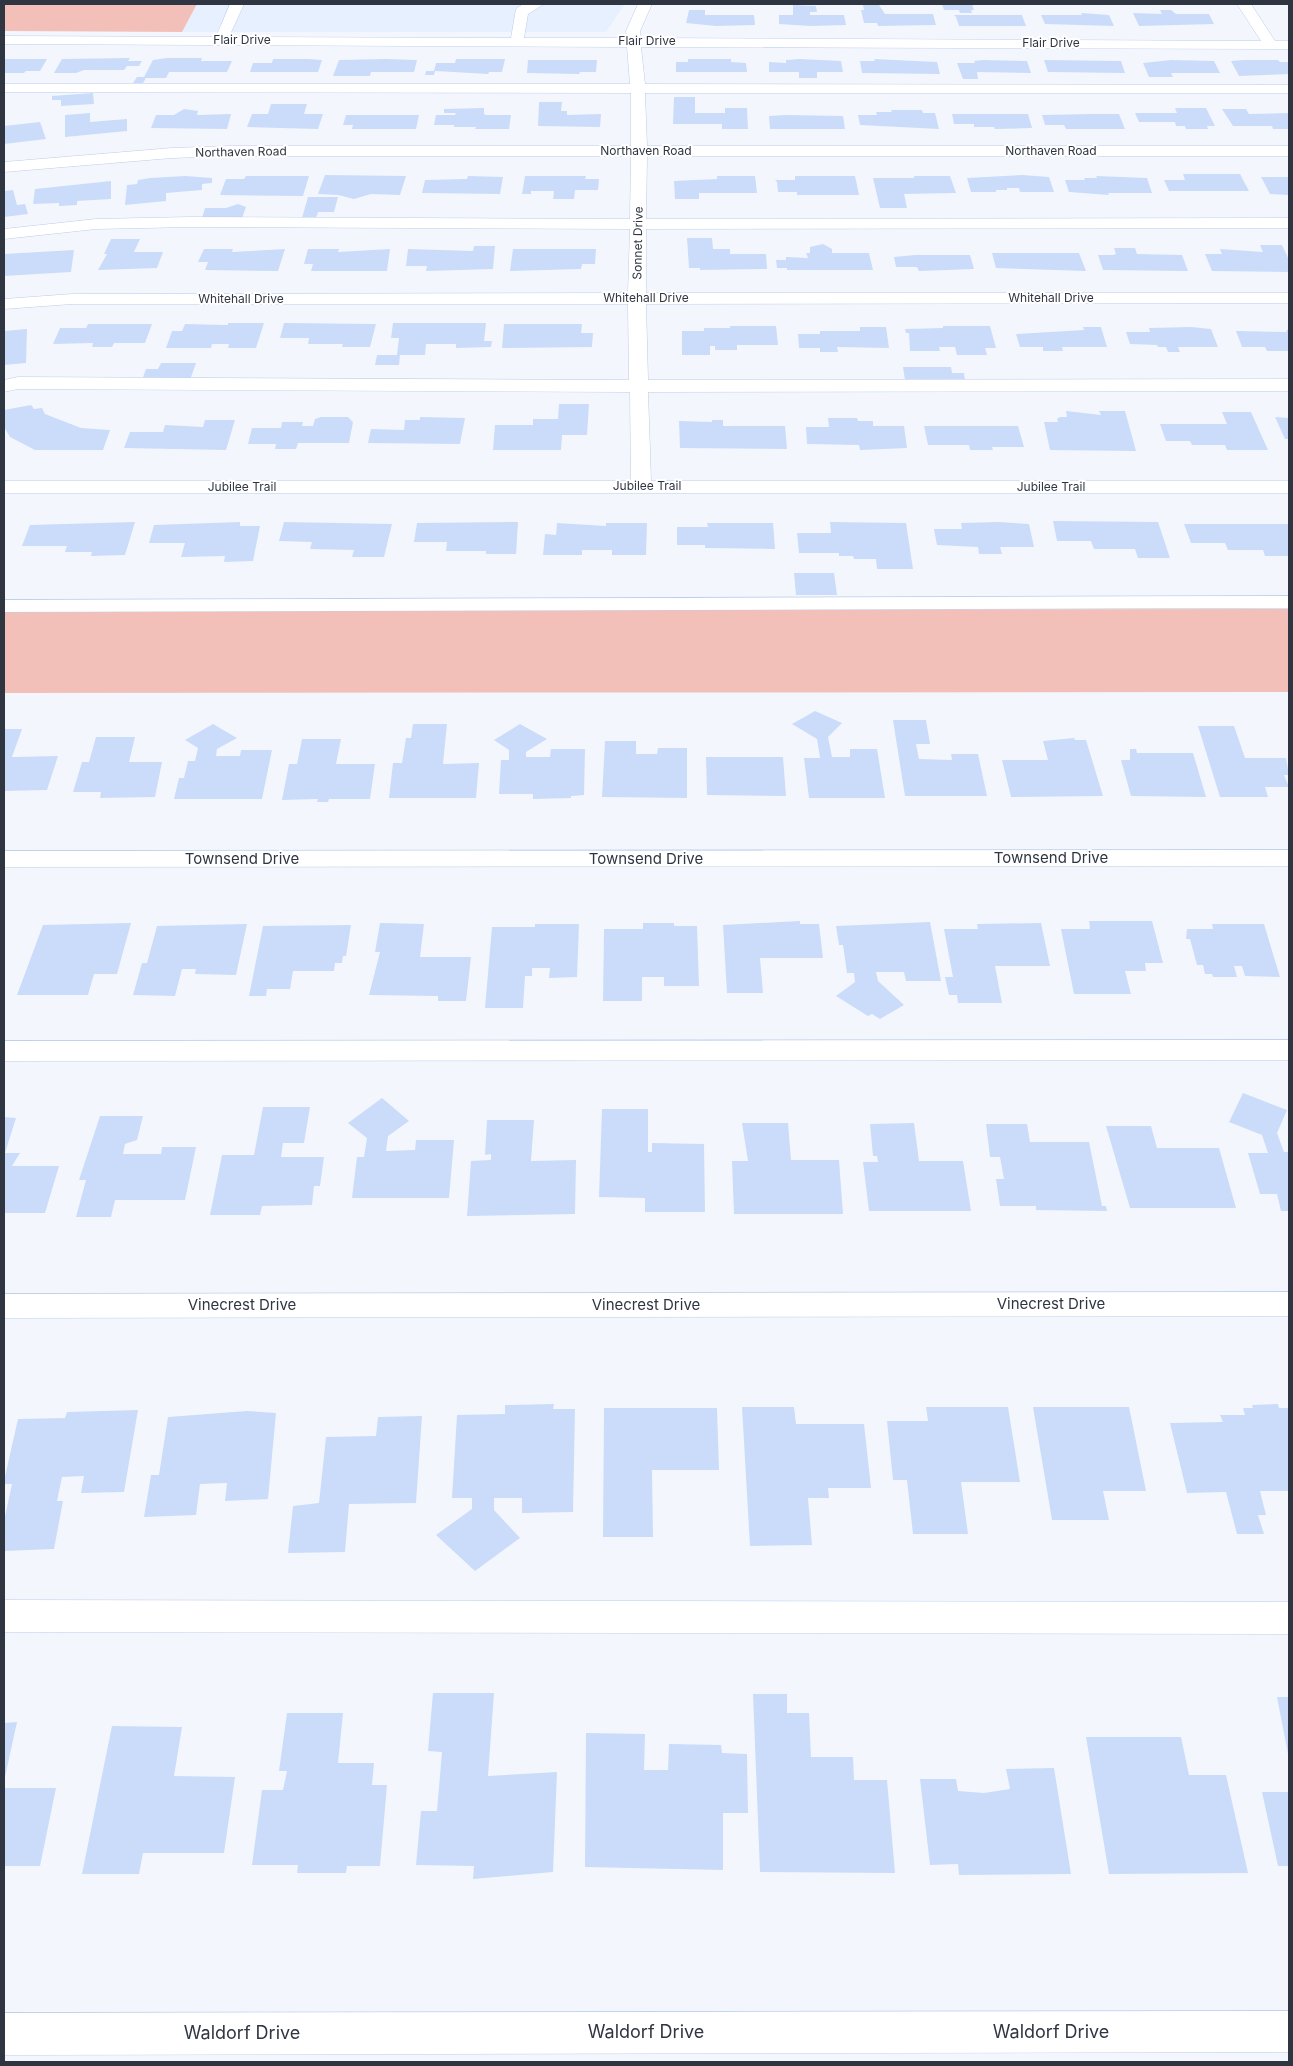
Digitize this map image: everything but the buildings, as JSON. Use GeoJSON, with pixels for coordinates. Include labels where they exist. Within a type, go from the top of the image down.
{"type":"FeatureCollection","features":[{"type":"Feature","properties":{"kind":"street"},"geometry":{"type":"LineString","coordinates":[[221,40],[237,4]]}},
{"type":"Feature","properties":{"kind":"street"},"geometry":{"type":"LineString","coordinates":[[517,41],[521,12],[529,6],[537,4]]}},
{"type":"Feature","properties":{"kind":"street","name":"Sonnet Drive"},"geometry":{"type":"LineString","coordinates":[[641,486],[637,298],[639,151],[634,26],[645,4]]}},
{"type":"Feature","properties":{"kind":"street"},"geometry":{"type":"LineString","coordinates":[[1244,4],[1272,45]]}},
{"type":"Feature","properties":{"kind":"street","name":"Flair Drive"},"geometry":{"type":"LineString","coordinates":[[4,40],[1289,45]]}},
{"type":"Feature","properties":{"kind":"street"},"geometry":{"type":"LineString","coordinates":[[4,88],[1289,89]]}},
{"type":"Feature","properties":{"kind":"street","name":"Northaven Road"},"geometry":{"type":"LineString","coordinates":[[4,167],[172,153],[1289,151]]}},
{"type":"Feature","properties":{"kind":"street"},"geometry":{"type":"LineString","coordinates":[[4,234],[96,224],[190,222],[638,224],[1289,223]]}},
{"type":"Feature","properties":{"kind":"street","name":"Whitehall Drive"},"geometry":{"type":"LineString","coordinates":[[4,304],[72,299],[1289,298]]}},
{"type":"Feature","properties":{"kind":"street"},"geometry":{"type":"LineString","coordinates":[[4,386],[18,383],[639,386],[1289,385]]}},
{"type":"Feature","properties":{"kind":"street","name":"Jubilee Trail"},"geometry":{"type":"LineString","coordinates":[[4,487],[1289,487]]}},
{"type":"Feature","properties":{"kind":"street"},"geometry":{"type":"LineString","coordinates":[[4,606],[1289,602]]}},
{"type":"Feature","properties":{"kind":"street","name":"Townsend Drive"},"geometry":{"type":"LineString","coordinates":[[4,859],[1289,858]]}},
{"type":"Feature","properties":{"kind":"street"},"geometry":{"type":"LineString","coordinates":[[4,1051],[1289,1050]]}},
{"type":"Feature","properties":{"kind":"street","name":"Vinecrest Drive"},"geometry":{"type":"LineString","coordinates":[[4,1306],[1289,1304]]}},
{"type":"Feature","properties":{"kind":"street"},"geometry":{"type":"LineString","coordinates":[[4,1616],[1289,1618]]}},
{"type":"Feature","properties":{"kind":"street","name":"Waldorf Drive"},"geometry":{"type":"LineString","coordinates":[[4,2034],[1289,2031]]}},
{"type":"Feature","properties":{"kind":"shaded area"},"geometry":{"type":"Polygon","coordinates":[[[4,4],[197,4],[182,32],[4,31],[4,4]]]}},
{"type":"Feature","properties":{"kind":"shaded area"},"geometry":{"type":"Polygon","coordinates":[[[197,4],[625,4],[606,32],[182,32],[197,4]]]}},
{"type":"Feature","properties":{"kind":"shaded area"},"geometry":{"type":"Polygon","coordinates":[[[1289,609],[1289,692],[4,693],[4,610],[1289,609]]]}}]}
